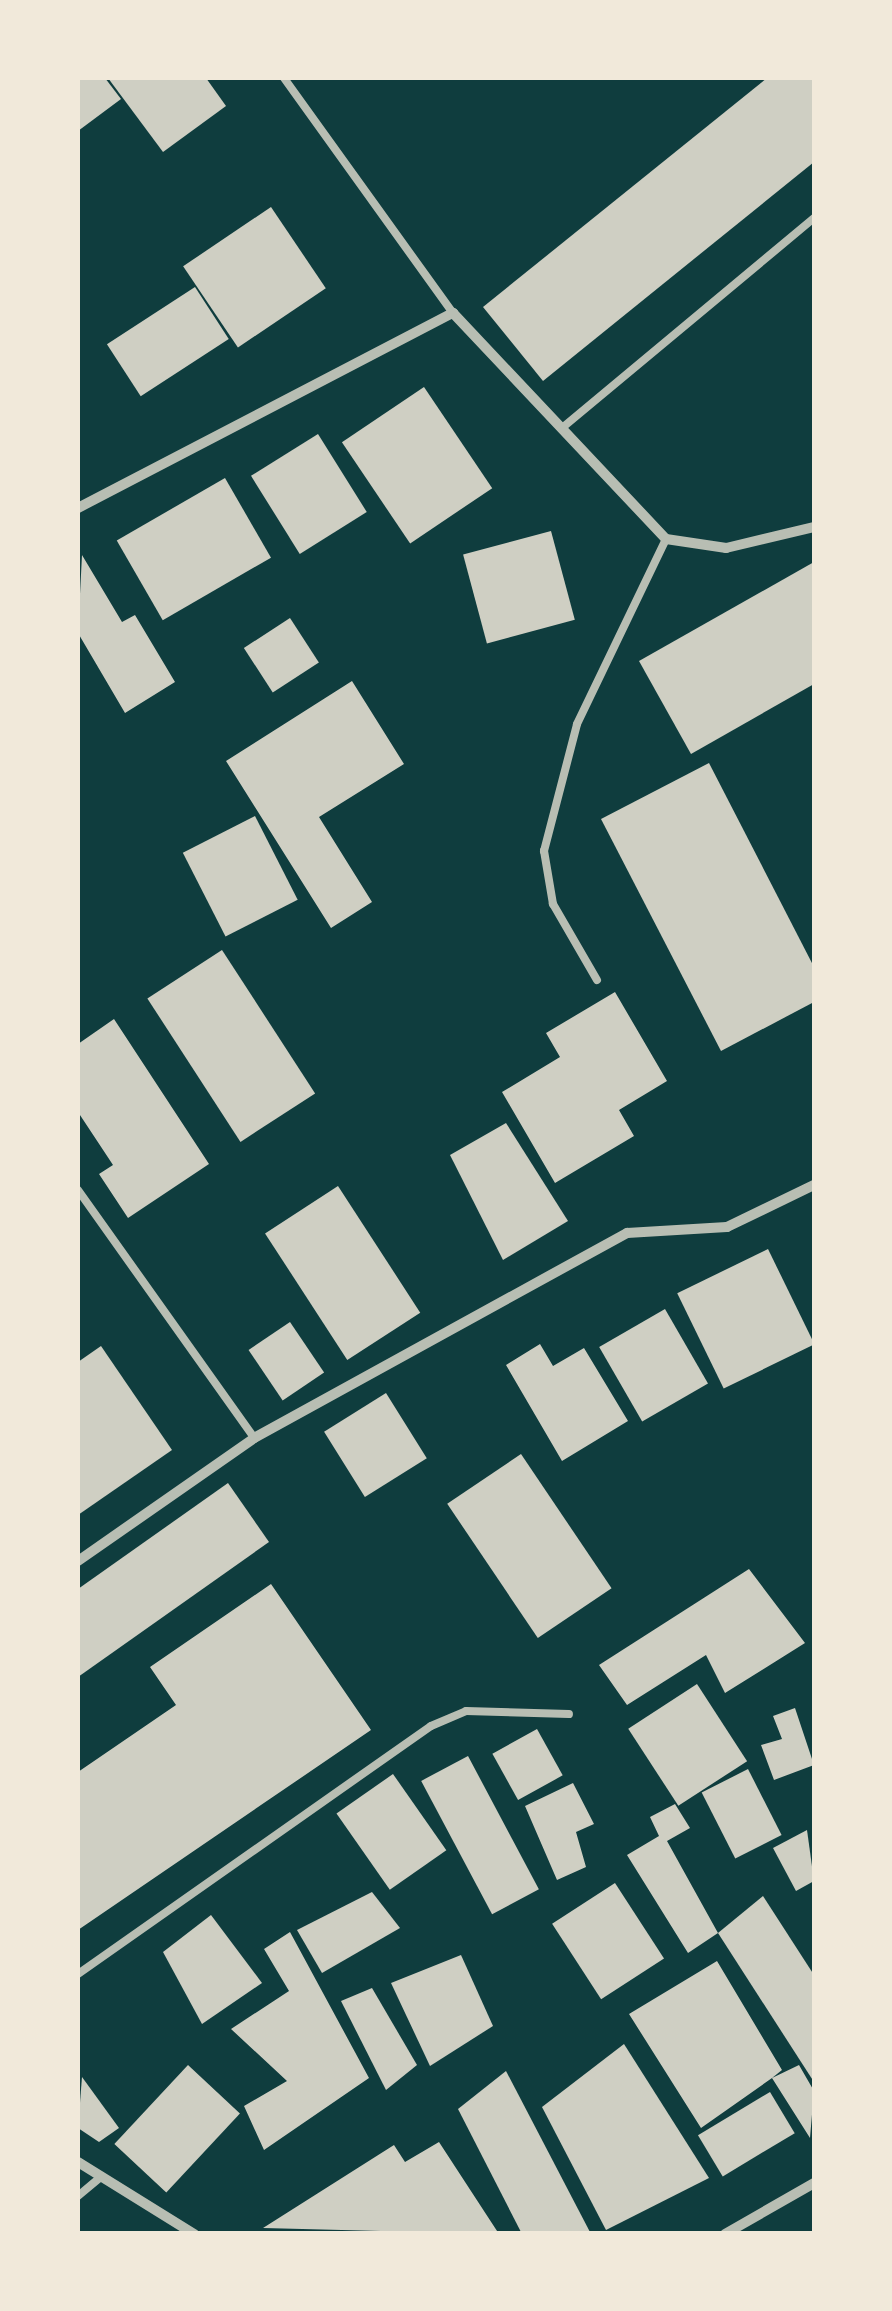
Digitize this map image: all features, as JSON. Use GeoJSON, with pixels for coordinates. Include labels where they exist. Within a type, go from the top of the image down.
{"type":"FeatureCollection","features":[{"type":"Feature","properties":{"kind":"street"},"geometry":{"type":"LineString","coordinates":[[78,508],[452,312],[666,539],[726,548],[814,526]]}},
{"type":"Feature","properties":{"kind":"street"},"geometry":{"type":"LineString","coordinates":[[78,1561],[254,1438],[627,1233],[727,1227],[814,1185]]}},
{"type":"Feature","properties":{"kind":"street"},"geometry":{"type":"LineString","coordinates":[[78,2162],[194,2234]]}},
{"type":"Feature","properties":{"kind":"street"},"geometry":{"type":"LineString","coordinates":[[725,2234],[814,2184]]}},
{"type":"Feature","properties":{"kind":"lane"},"geometry":{"type":"LineString","coordinates":[[284,78],[452,312]]}},
{"type":"Feature","properties":{"kind":"lane"},"geometry":{"type":"LineString","coordinates":[[562,428],[814,218]]}},
{"type":"Feature","properties":{"kind":"lane"},"geometry":{"type":"LineString","coordinates":[[597,980],[553,904],[544,851],[577,724],[666,539]]}},
{"type":"Feature","properties":{"kind":"lane"},"geometry":{"type":"LineString","coordinates":[[78,1190],[254,1438]]}},
{"type":"Feature","properties":{"kind":"lane"},"geometry":{"type":"LineString","coordinates":[[78,1974],[431,1726],[466,1711],[570,1714]]}},
{"type":"Feature","properties":{"kind":"lane"},"geometry":{"type":"LineString","coordinates":[[78,2196],[102,2176]]}},
{"type":"Feature","properties":{"kind":"building"},"geometry":{"type":"Polygon","coordinates":[[[78,78],[105,78],[121,99],[78,131],[78,78]]]}},
{"type":"Feature","properties":{"kind":"building"},"geometry":{"type":"Polygon","coordinates":[[[108,78],[206,78],[226,106],[163,152],[108,78]]]}},
{"type":"Feature","properties":{"kind":"building"},"geometry":{"type":"Polygon","coordinates":[[[767,78],[814,78],[814,162],[543,381],[483,307],[767,78]]]}},
{"type":"Feature","properties":{"kind":"building"},"geometry":{"type":"Polygon","coordinates":[[[271,207],[326,288],[238,348],[183,266],[271,207]]]}},
{"type":"Feature","properties":{"kind":"building"},"geometry":{"type":"Polygon","coordinates":[[[195,287],[229,339],[141,396],[107,344],[195,287]]]}},
{"type":"Feature","properties":{"kind":"building"},"geometry":{"type":"Polygon","coordinates":[[[424,387],[492,488],[410,544],[342,442],[424,387]]]}},
{"type":"Feature","properties":{"kind":"building"},"geometry":{"type":"Polygon","coordinates":[[[318,434],[367,512],[300,554],[251,476],[318,434]]]}},
{"type":"Feature","properties":{"kind":"building"},"geometry":{"type":"Polygon","coordinates":[[[225,478],[271,558],[163,620],[117,540],[225,478]]]}},
{"type":"Feature","properties":{"kind":"building"},"geometry":{"type":"Polygon","coordinates":[[[551,531],[575,620],[487,643],[463,555],[551,531]]]}},
{"type":"Feature","properties":{"kind":"building"},"geometry":{"type":"Polygon","coordinates":[[[82,555],[122,622],[135,615],[175,682],[125,713],[78,633],[82,555]]]}},
{"type":"Feature","properties":{"kind":"building"},"geometry":{"type":"Polygon","coordinates":[[[814,562],[814,684],[691,754],[639,661],[814,562]]]}},
{"type":"Feature","properties":{"kind":"building"},"geometry":{"type":"Polygon","coordinates":[[[290,618],[319,662],[273,692],[244,648],[290,618]]]}},
{"type":"Feature","properties":{"kind":"building"},"geometry":{"type":"Polygon","coordinates":[[[352,681],[404,764],[319,817],[372,902],[331,928],[226,761],[352,681]]]}},
{"type":"Feature","properties":{"kind":"building"},"geometry":{"type":"Polygon","coordinates":[[[709,763],[814,967],[814,1002],[721,1051],[601,819],[709,763]]]}},
{"type":"Feature","properties":{"kind":"building"},"geometry":{"type":"Polygon","coordinates":[[[255,816],[298,900],[226,937],[183,853],[255,816]]]}},
{"type":"Feature","properties":{"kind":"building"},"geometry":{"type":"Polygon","coordinates":[[[222,950],[315,1093],[240,1142],[147,998],[222,950]]]}},
{"type":"Feature","properties":{"kind":"building"},"geometry":{"type":"Polygon","coordinates":[[[615,992],[667,1081],[619,1110],[634,1136],[555,1183],[502,1092],[560,1057],[546,1033],[615,992]]]}},
{"type":"Feature","properties":{"kind":"building"},"geometry":{"type":"Polygon","coordinates":[[[114,1019],[209,1164],[128,1218],[99,1174],[113,1165],[78,1112],[78,1044],[114,1019]]]}},
{"type":"Feature","properties":{"kind":"building"},"geometry":{"type":"Polygon","coordinates":[[[506,1123],[568,1221],[503,1260],[450,1155],[506,1123]]]}},
{"type":"Feature","properties":{"kind":"building"},"geometry":{"type":"Polygon","coordinates":[[[338,1186],[420,1313],[347,1360],[265,1233],[338,1186]]]}},
{"type":"Feature","properties":{"kind":"building"},"geometry":{"type":"Polygon","coordinates":[[[768,1249],[814,1345],[724,1389],[677,1293],[768,1249]]]}},
{"type":"Feature","properties":{"kind":"building"},"geometry":{"type":"Polygon","coordinates":[[[665,1309],[708,1383],[642,1421],[599,1347],[665,1309]]]}},
{"type":"Feature","properties":{"kind":"building"},"geometry":{"type":"Polygon","coordinates":[[[290,1322],[324,1373],[283,1401],[249,1350],[290,1322]]]}},
{"type":"Feature","properties":{"kind":"building"},"geometry":{"type":"Polygon","coordinates":[[[540,1344],[553,1366],[584,1348],[628,1421],[562,1461],[506,1365],[540,1344]]]}},
{"type":"Feature","properties":{"kind":"building"},"geometry":{"type":"Polygon","coordinates":[[[101,1346],[172,1450],[78,1515],[78,1362],[101,1346]]]}},
{"type":"Feature","properties":{"kind":"building"},"geometry":{"type":"Polygon","coordinates":[[[386,1393],[427,1458],[365,1497],[324,1432],[386,1393]]]}},
{"type":"Feature","properties":{"kind":"building"},"geometry":{"type":"Polygon","coordinates":[[[521,1454],[612,1588],[538,1638],[447,1504],[521,1454]]]}},
{"type":"Feature","properties":{"kind":"building"},"geometry":{"type":"Polygon","coordinates":[[[228,1483],[269,1542],[78,1677],[78,1589],[228,1483]]]}},
{"type":"Feature","properties":{"kind":"building"},"geometry":{"type":"Polygon","coordinates":[[[749,1569],[805,1643],[725,1693],[706,1655],[627,1705],[599,1665],[749,1569]]]}},
{"type":"Feature","properties":{"kind":"building"},"geometry":{"type":"Polygon","coordinates":[[[271,1584],[371,1730],[78,1930],[78,1772],[176,1705],[150,1667],[271,1584]]]}},
{"type":"Feature","properties":{"kind":"building"},"geometry":{"type":"Polygon","coordinates":[[[697,1684],[747,1761],[678,1806],[628,1729],[697,1684]]]}},
{"type":"Feature","properties":{"kind":"building"},"geometry":{"type":"Polygon","coordinates":[[[795,1708],[814,1765],[774,1780],[761,1745],[782,1739],[773,1716],[795,1708]]]}},
{"type":"Feature","properties":{"kind":"building"},"geometry":{"type":"Polygon","coordinates":[[[537,1729],[563,1775],[518,1800],[492,1754],[537,1729]]]}},
{"type":"Feature","properties":{"kind":"building"},"geometry":{"type":"Polygon","coordinates":[[[468,1756],[539,1889],[492,1914],[421,1781],[468,1756]]]}},
{"type":"Feature","properties":{"kind":"building"},"geometry":{"type":"Polygon","coordinates":[[[748,1769],[782,1835],[735,1859],[702,1793],[748,1769]]]}},
{"type":"Feature","properties":{"kind":"building"},"geometry":{"type":"Polygon","coordinates":[[[393,1774],[446,1850],[390,1890],[336,1814],[393,1774]]]}},
{"type":"Feature","properties":{"kind":"building"},"geometry":{"type":"Polygon","coordinates":[[[573,1783],[594,1824],[576,1832],[586,1867],[557,1880],[525,1806],[573,1783]]]}},
{"type":"Feature","properties":{"kind":"building"},"geometry":{"type":"Polygon","coordinates":[[[675,1804],[690,1828],[667,1841],[718,1933],[688,1953],[627,1855],[659,1836],[650,1817],[675,1804]]]}},
{"type":"Feature","properties":{"kind":"building"},"geometry":{"type":"Polygon","coordinates":[[[807,1830],[814,1881],[796,1891],[773,1848],[807,1830]]]}},
{"type":"Feature","properties":{"kind":"building"},"geometry":{"type":"Polygon","coordinates":[[[615,1883],[664,1958],[601,1999],[552,1924],[615,1883]]]}},
{"type":"Feature","properties":{"kind":"building"},"geometry":{"type":"Polygon","coordinates":[[[372,1892],[400,1928],[322,1973],[297,1930],[372,1892]]]}},
{"type":"Feature","properties":{"kind":"building"},"geometry":{"type":"Polygon","coordinates":[[[763,1896],[814,1975],[814,2082],[718,1933],[763,1896]]]}},
{"type":"Feature","properties":{"kind":"building"},"geometry":{"type":"Polygon","coordinates":[[[211,1915],[262,1983],[202,2024],[163,1952],[211,1915]]]}},
{"type":"Feature","properties":{"kind":"building"},"geometry":{"type":"Polygon","coordinates":[[[290,1932],[369,2078],[264,2150],[244,2106],[287,2081],[231,2029],[289,1991],[264,1949],[290,1932]]]}},
{"type":"Feature","properties":{"kind":"building"},"geometry":{"type":"Polygon","coordinates":[[[461,1955],[493,2026],[430,2066],[391,1983],[461,1955]]]}},
{"type":"Feature","properties":{"kind":"building"},"geometry":{"type":"Polygon","coordinates":[[[717,1961],[782,2070],[701,2128],[629,2014],[717,1961]]]}},
{"type":"Feature","properties":{"kind":"building"},"geometry":{"type":"Polygon","coordinates":[[[372,1988],[417,2065],[386,2090],[341,2001],[372,1988]]]}},
{"type":"Feature","properties":{"kind":"building"},"geometry":{"type":"Polygon","coordinates":[[[624,2044],[709,2178],[606,2230],[542,2107],[624,2044]]]}},
{"type":"Feature","properties":{"kind":"building"},"geometry":{"type":"Polygon","coordinates":[[[188,2065],[240,2113],[166,2192],[114,2144],[188,2065]]]}},
{"type":"Feature","properties":{"kind":"building"},"geometry":{"type":"Polygon","coordinates":[[[799,2065],[814,2091],[810,2138],[772,2078],[799,2065]]]}},
{"type":"Feature","properties":{"kind":"building"},"geometry":{"type":"Polygon","coordinates":[[[506,2071],[591,2234],[522,2234],[458,2109],[506,2071]]]}},
{"type":"Feature","properties":{"kind":"building"},"geometry":{"type":"Polygon","coordinates":[[[82,2077],[119,2128],[99,2142],[78,2128],[82,2077]]]}},
{"type":"Feature","properties":{"kind":"building"},"geometry":{"type":"Polygon","coordinates":[[[770,2092],[795,2133],[723,2176],[698,2135],[770,2092]]]}},
{"type":"Feature","properties":{"kind":"building"},"geometry":{"type":"Polygon","coordinates":[[[439,2142],[499,2234],[263,2228],[394,2145],[405,2162],[439,2142]]]}}]}
